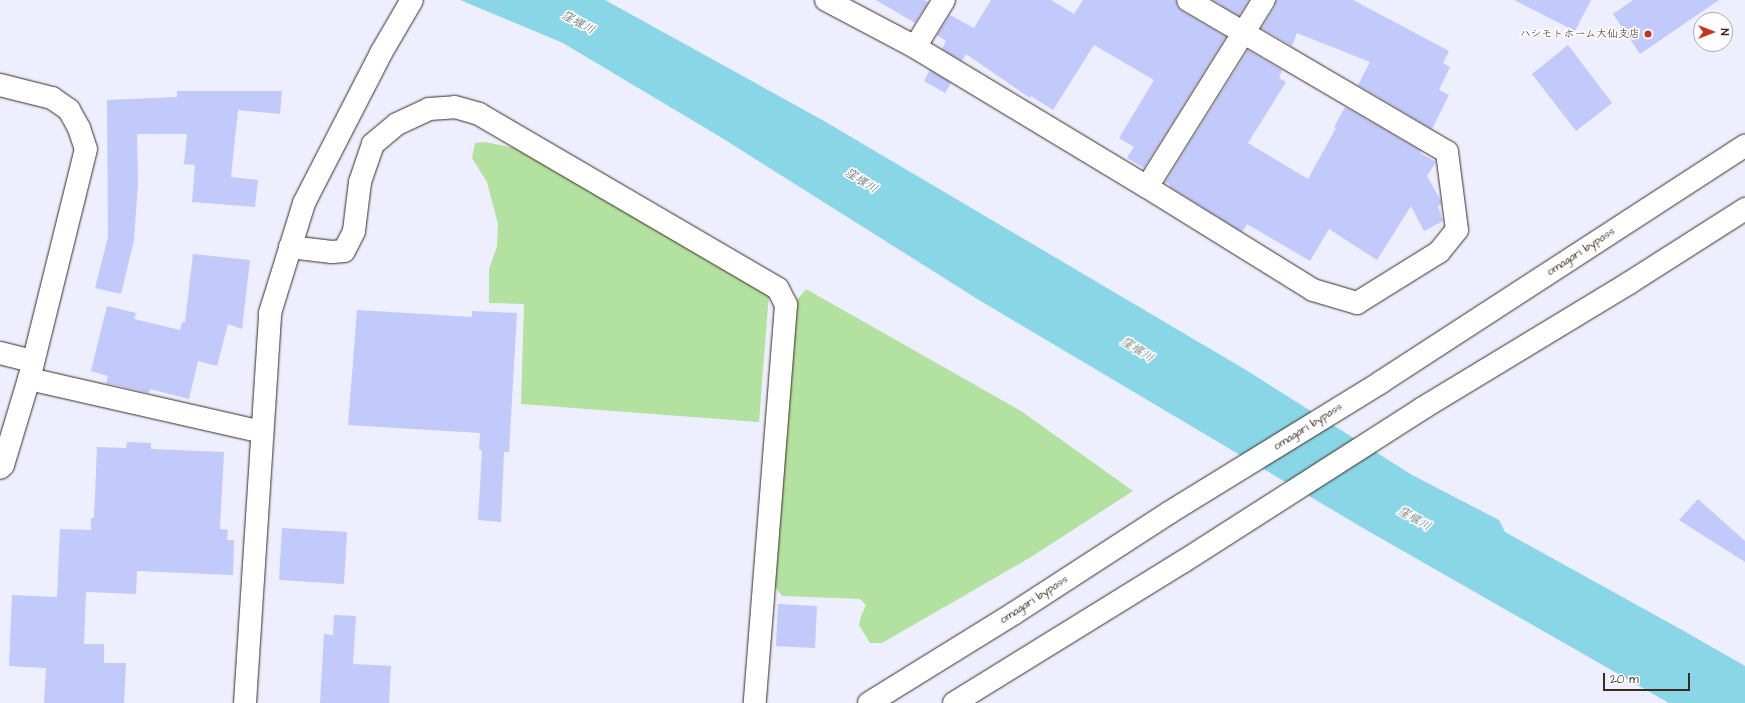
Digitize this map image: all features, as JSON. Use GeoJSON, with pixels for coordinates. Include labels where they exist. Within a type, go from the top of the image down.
{"type":"FeatureCollection","features":[{"type":"Feature","properties":{"kind":"main road"},"geometry":{"type":"LineString","coordinates":[[245,703],[270,313],[304,203],[381,53],[412,0]]}},
{"type":"Feature","properties":{"kind":"main road"},"geometry":{"type":"LineString","coordinates":[[826,0],[915,47],[1314,290],[1357,303],[1439,252],[1457,230],[1447,152],[1188,0]]}},
{"type":"Feature","properties":{"kind":"main road"},"geometry":{"type":"LineString","coordinates":[[915,47],[944,0]]}},
{"type":"Feature","properties":{"kind":"main road"},"geometry":{"type":"LineString","coordinates":[[1147,187],[1264,0]]}},
{"type":"Feature","properties":{"kind":"main road"},"geometry":{"type":"LineString","coordinates":[[0,85],[52,98],[69,110],[79,128],[86,149],[31,370],[1,470]]}},
{"type":"Feature","properties":{"kind":"main road"},"geometry":{"type":"LineString","coordinates":[[290,248],[332,252],[344,251],[354,231],[360,182],[373,144],[397,124],[429,109],[455,107],[479,114],[778,289],[786,305],[755,703]]}},
{"type":"Feature","properties":{"kind":"main road","name":"omagari bypass"},"geometry":{"type":"LineString","coordinates":[[869,703],[1013,614],[1170,512],[1381,382],[1745,146]]}},
{"type":"Feature","properties":{"kind":"main road"},"geometry":{"type":"LineString","coordinates":[[954,703],[1184,561],[1423,408],[1629,283],[1745,209]]}},
{"type":"Feature","properties":{"kind":"main road"},"geometry":{"type":"LineString","coordinates":[[0,353],[31,370],[262,432]]}},
{"type":"Feature","properties":{"kind":"green space"},"geometry":{"type":"Polygon","coordinates":[[[485,142],[515,148],[534,156],[769,293],[759,422],[521,404],[524,304],[489,303],[489,269],[497,246],[498,224],[487,182],[472,158],[475,143],[485,142]]]}},
{"type":"Feature","properties":{"kind":"green space"},"geometry":{"type":"Polygon","coordinates":[[[806,289],[1021,411],[1133,491],[1031,557],[882,643],[870,643],[859,625],[866,605],[860,599],[782,596],[774,585],[796,301],[806,289]]]}},
{"type":"Feature","properties":{"kind":"water","name":"窪堰川"},"geometry":{"type":"Polygon","coordinates":[[[460,0],[605,0],[824,121],[1246,370],[1412,475],[1499,520],[1505,532],[1745,666],[1745,703],[1669,703],[1363,528],[979,300],[722,138],[563,43],[460,0]]]}},
{"type":"Feature","properties":{"kind":"building"},"geometry":{"type":"Polygon","coordinates":[[[876,0],[924,0],[928,2],[915,23],[876,0]]]}},
{"type":"Feature","properties":{"kind":"building"},"geometry":{"type":"Polygon","coordinates":[[[991,0],[1051,0],[1074,14],[1083,0],[1176,0],[1177,6],[1182,11],[1226,37],[1144,168],[1127,158],[1134,147],[1119,138],[1154,80],[1094,45],[1053,110],[1031,96],[1030,98],[966,54],[962,61],[942,49],[946,41],[937,35],[950,15],[974,28],[991,0]]]}},
{"type":"Feature","properties":{"kind":"building"},"geometry":{"type":"Polygon","coordinates":[[[1213,0],[1249,0],[1239,16],[1213,0]]]}},
{"type":"Feature","properties":{"kind":"building"},"geometry":{"type":"Polygon","coordinates":[[[1276,0],[1353,0],[1449,51],[1443,63],[1450,67],[1439,90],[1449,95],[1432,129],[1358,85],[1370,62],[1297,33],[1292,46],[1261,28],[1275,7],[1276,0]]]}},
{"type":"Feature","properties":{"kind":"building"},"geometry":{"type":"Polygon","coordinates":[[[1514,0],[1591,0],[1575,31],[1514,0]]]}},
{"type":"Feature","properties":{"kind":"building","name":"ハシモトホーム大仙支店"},"geometry":{"type":"Polygon","coordinates":[[[1633,0],[1719,0],[1701,12],[1693,12],[1693,18],[1640,54],[1613,14],[1633,0]]]}},
{"type":"Feature","properties":{"kind":"building"},"geometry":{"type":"Polygon","coordinates":[[[1568,45],[1612,103],[1576,131],[1532,74],[1568,45]]]}},
{"type":"Feature","properties":{"kind":"building"},"geometry":{"type":"Polygon","coordinates":[[[1248,50],[1282,70],[1279,78],[1286,82],[1248,143],[1308,179],[1336,128],[1334,127],[1345,107],[1421,151],[1420,153],[1436,162],[1427,176],[1441,201],[1441,204],[1438,206],[1443,221],[1424,231],[1411,206],[1377,260],[1329,229],[1310,261],[1247,224],[1242,232],[1169,186],[1170,185],[1165,182],[1248,50]]]}},
{"type":"Feature","properties":{"kind":"building"},"geometry":{"type":"Polygon","coordinates":[[[930,70],[951,83],[945,93],[924,81],[930,70]]]}},
{"type":"Feature","properties":{"kind":"building"},"geometry":{"type":"Polygon","coordinates":[[[177,91],[282,91],[280,114],[238,110],[231,177],[258,180],[255,207],[192,202],[195,165],[184,164],[187,134],[137,134],[138,183],[134,240],[121,294],[95,288],[108,237],[107,100],[177,97],[177,91]]]}},
{"type":"Feature","properties":{"kind":"building"},"geometry":{"type":"Polygon","coordinates":[[[193,254],[250,260],[242,329],[228,324],[217,366],[198,361],[189,399],[150,389],[149,393],[106,383],[108,376],[91,371],[107,306],[136,313],[134,319],[180,330],[182,322],[185,322],[193,254]]]}},
{"type":"Feature","properties":{"kind":"building"},"geometry":{"type":"Polygon","coordinates":[[[357,310],[472,317],[472,311],[517,313],[509,452],[504,452],[501,522],[478,520],[482,450],[479,450],[480,433],[348,425],[357,310]]]}},
{"type":"Feature","properties":{"kind":"building"},"geometry":{"type":"Polygon","coordinates":[[[127,442],[151,443],[151,449],[224,452],[220,529],[228,530],[227,540],[234,540],[233,575],[137,571],[136,594],[86,592],[84,644],[104,644],[104,663],[126,663],[124,703],[44,703],[46,668],[9,666],[12,595],[57,597],[60,529],[91,530],[91,518],[94,518],[97,447],[126,448],[127,442]]]}},
{"type":"Feature","properties":{"kind":"building"},"geometry":{"type":"Polygon","coordinates":[[[1698,499],[1745,541],[1745,562],[1679,520],[1698,499]]]}},
{"type":"Feature","properties":{"kind":"building"},"geometry":{"type":"Polygon","coordinates":[[[282,528],[347,532],[344,584],[279,580],[282,528]]]}},
{"type":"Feature","properties":{"kind":"building"},"geometry":{"type":"Polygon","coordinates":[[[778,604],[817,606],[815,648],[776,646],[778,604]]]}},
{"type":"Feature","properties":{"kind":"building"},"geometry":{"type":"Polygon","coordinates":[[[334,615],[356,616],[353,664],[391,666],[389,703],[320,703],[324,634],[333,635],[334,615]]]}},
{"type":"Feature","properties":{"kind":"place","name":"ハシモトホーム大仙支店"},"geometry":{"type":"Point","coordinates":[1648,34]}}]}
